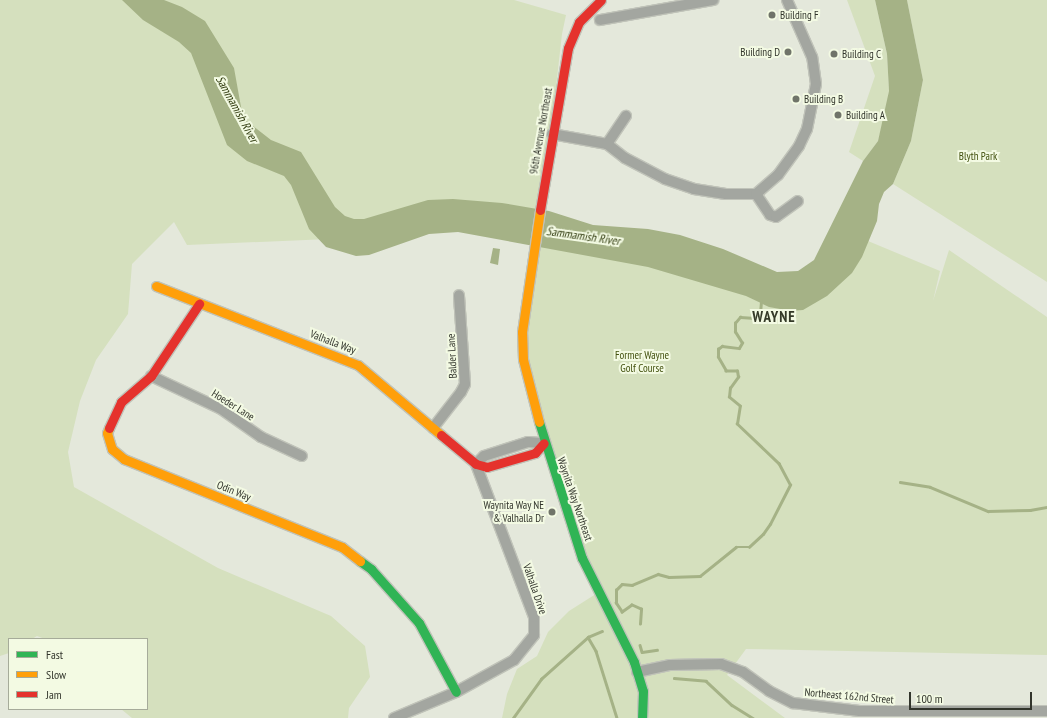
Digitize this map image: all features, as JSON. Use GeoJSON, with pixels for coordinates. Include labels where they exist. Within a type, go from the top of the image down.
{"type":"FeatureCollection","features":[{"type":"Feature","properties":{"kind":"street","name":"96th Avenue Northeast"},"geometry":{"type":"LineString","coordinates":[[530,279],[552,134],[572,34],[587,12],[601,0]]}},
{"type":"Feature","properties":{"kind":"street"},"geometry":{"type":"LineString","coordinates":[[600,20],[713,0]]}},
{"type":"Feature","properties":{"kind":"street"},"geometry":{"type":"LineString","coordinates":[[552,134],[606,144],[624,158],[694,189],[726,194],[756,194],[778,175],[807,130],[816,84],[812,57],[787,0]]}},
{"type":"Feature","properties":{"kind":"street"},"geometry":{"type":"LineString","coordinates":[[606,144],[626,116]]}},
{"type":"Feature","properties":{"kind":"street"},"geometry":{"type":"LineString","coordinates":[[756,194],[770,216],[776,218],[798,201]]}},
{"type":"Feature","properties":{"kind":"street","name":"Waynita Way Northeast"},"geometry":{"type":"LineString","coordinates":[[530,279],[522,332],[523,359],[544,443],[582,558],[637,672],[643,691],[642,718]]}},
{"type":"Feature","properties":{"kind":"street","name":"Valhalla Way"},"geometry":{"type":"LineString","coordinates":[[156,286],[358,365],[476,464]]}},
{"type":"Feature","properties":{"kind":"street","name":"Balder Lane"},"geometry":{"type":"LineString","coordinates":[[433,428],[462,392],[465,384],[459,296]]}},
{"type":"Feature","properties":{"kind":"street","name":"Odin Way"},"geometry":{"type":"LineString","coordinates":[[199,304],[184,330],[151,376],[121,402],[112,416],[108,433],[112,449],[124,460],[342,547],[371,569],[419,623],[456,692]]}},
{"type":"Feature","properties":{"kind":"street","name":"Hoeder Lane"},"geometry":{"type":"LineString","coordinates":[[151,376],[221,409],[261,437],[302,456]]}},
{"type":"Feature","properties":{"kind":"street"},"geometry":{"type":"LineString","coordinates":[[476,464],[484,456],[528,442],[544,443]]}},
{"type":"Feature","properties":{"kind":"street","name":"Valhalla Drive"},"geometry":{"type":"LineString","coordinates":[[394,718],[456,692],[514,660],[534,635],[534,617],[476,464]]}},
{"type":"Feature","properties":{"kind":"street","name":"Northeast 162nd Street"},"geometry":{"type":"LineString","coordinates":[[637,672],[670,665],[721,664],[743,672],[769,691],[792,703],[846,714],[1047,711]]}},
{"type":"Feature","properties":{"kind":"green space"},"geometry":{"type":"Polygon","coordinates":[[[0,0],[514,0],[566,15],[562,34],[540,228],[492,223],[352,238],[187,245],[174,222],[132,264],[128,314],[96,360],[80,401],[68,452],[74,487],[218,568],[331,616],[365,646],[370,677],[349,708],[348,718],[132,718],[122,710],[148,710],[148,638],[42,638],[37,636],[34,638],[8,638],[8,653],[0,656],[0,0]]]}},
{"type":"Feature","properties":{"kind":"green space"},"geometry":{"type":"Polygon","coordinates":[[[847,0],[875,0],[887,54],[889,91],[887,107],[878,141],[863,161],[849,152],[875,76],[847,0]]]}},
{"type":"Feature","properties":{"kind":"green space","name":"Blyth Park"},"geometry":{"type":"Polygon","coordinates":[[[907,0],[1047,0],[1047,282],[893,184],[911,141],[923,80],[907,0]]]}},
{"type":"Feature","properties":{"kind":"green space","name":"Former Wayne Golf Course"},"geometry":{"type":"Polygon","coordinates":[[[540,229],[761,278],[819,279],[868,241],[940,271],[933,301],[949,250],[1047,317],[1047,655],[746,649],[727,675],[785,718],[502,718],[507,694],[517,669],[537,656],[548,632],[569,611],[599,592],[523,359],[540,229]]]}},
{"type":"Feature","properties":{"kind":"water","name":"Sammamish River"},"geometry":{"type":"Polygon","coordinates":[[[122,0],[164,0],[182,7],[205,21],[234,68],[243,118],[271,140],[301,152],[335,207],[345,216],[354,219],[364,219],[428,200],[453,199],[502,203],[549,211],[593,225],[648,229],[680,235],[723,249],[777,272],[798,271],[814,260],[863,161],[878,141],[889,91],[887,54],[875,0],[907,0],[923,80],[911,141],[893,184],[884,192],[879,204],[877,221],[862,257],[852,273],[827,296],[803,310],[791,311],[769,307],[746,296],[648,267],[458,232],[429,234],[369,255],[356,256],[326,247],[309,229],[291,185],[284,176],[247,161],[227,145],[191,53],[179,42],[143,20],[122,0]]]}},
{"type":"Feature","properties":{"kind":"water"},"geometry":{"type":"Polygon","coordinates":[[[493,248],[500,249],[498,265],[490,263],[493,248]]]}},
{"type":"Feature","properties":{"kind":"waterway"},"geometry":{"type":"LineString","coordinates":[[640,624],[641,609],[632,605],[622,612],[616,603],[616,590],[622,584],[632,585],[658,574],[669,577],[700,576],[736,547],[749,547],[763,534],[770,524],[790,485],[779,464],[737,424],[740,406],[729,397],[730,388],[738,377],[737,371],[726,371],[718,357],[718,349],[722,346],[739,348],[742,343],[735,332],[735,323],[740,317],[755,318],[760,313],[761,302]]}},
{"type":"Feature","properties":{"kind":"waterway"},"geometry":{"type":"LineString","coordinates":[[900,482],[930,487],[988,511],[1030,510],[1047,507]]}},
{"type":"Feature","properties":{"kind":"waterway"},"geometry":{"type":"LineString","coordinates":[[513,718],[541,679],[588,637],[602,631]]}},
{"type":"Feature","properties":{"kind":"waterway"},"geometry":{"type":"LineString","coordinates":[[588,637],[596,651],[617,718]]}},
{"type":"Feature","properties":{"kind":"waterway"},"geometry":{"type":"LineString","coordinates":[[640,645],[642,652],[657,650]]}},
{"type":"Feature","properties":{"kind":"waterway"},"geometry":{"type":"LineString","coordinates":[[674,678],[706,681],[732,705],[753,718]]}},
{"type":"Feature","properties":{"kind":"traffic: fast"},"geometry":{"type":"LineString","coordinates":[[539,422],[582,558],[634,662],[643,691],[642,718]]}},
{"type":"Feature","properties":{"kind":"traffic: fast"},"geometry":{"type":"LineString","coordinates":[[360,561],[371,569],[419,623],[456,692]]}},
{"type":"Feature","properties":{"kind":"traffic: slow"},"geometry":{"type":"LineString","coordinates":[[539,422],[523,359],[522,332],[540,210]]}},
{"type":"Feature","properties":{"kind":"traffic: slow"},"geometry":{"type":"LineString","coordinates":[[156,286],[358,365],[441,435]]}},
{"type":"Feature","properties":{"kind":"traffic: slow"},"geometry":{"type":"LineString","coordinates":[[109,428],[107,433],[112,449],[124,459],[342,547],[360,561]]}},
{"type":"Feature","properties":{"kind":"traffic: jam"},"geometry":{"type":"LineString","coordinates":[[540,210],[568,48],[579,22],[601,0]]}},
{"type":"Feature","properties":{"kind":"traffic: jam"},"geometry":{"type":"LineString","coordinates":[[109,428],[121,402],[151,376],[199,304]]}},
{"type":"Feature","properties":{"kind":"traffic: jam"},"geometry":{"type":"LineString","coordinates":[[441,435],[476,464],[487,467],[535,453],[544,443]]}},
{"type":"Feature","properties":{"kind":"place","name":"Building F"},"geometry":{"type":"Point","coordinates":[772,15]}},
{"type":"Feature","properties":{"kind":"place","name":"Building D"},"geometry":{"type":"Point","coordinates":[788,52]}},
{"type":"Feature","properties":{"kind":"place","name":"Building C"},"geometry":{"type":"Point","coordinates":[834,54]}},
{"type":"Feature","properties":{"kind":"place","name":"Building B"},"geometry":{"type":"Point","coordinates":[796,99]}},
{"type":"Feature","properties":{"kind":"place","name":"Building A"},"geometry":{"type":"Point","coordinates":[838,115]}},
{"type":"Feature","properties":{"kind":"place","name":"Waynita Way NE & Valhalla Dr"},"geometry":{"type":"Point","coordinates":[552,512]}},
{"type":"Feature","properties":{"kind":"district","name":"WAYNE"},"geometry":{"type":"Point","coordinates":[774,317]}}]}
